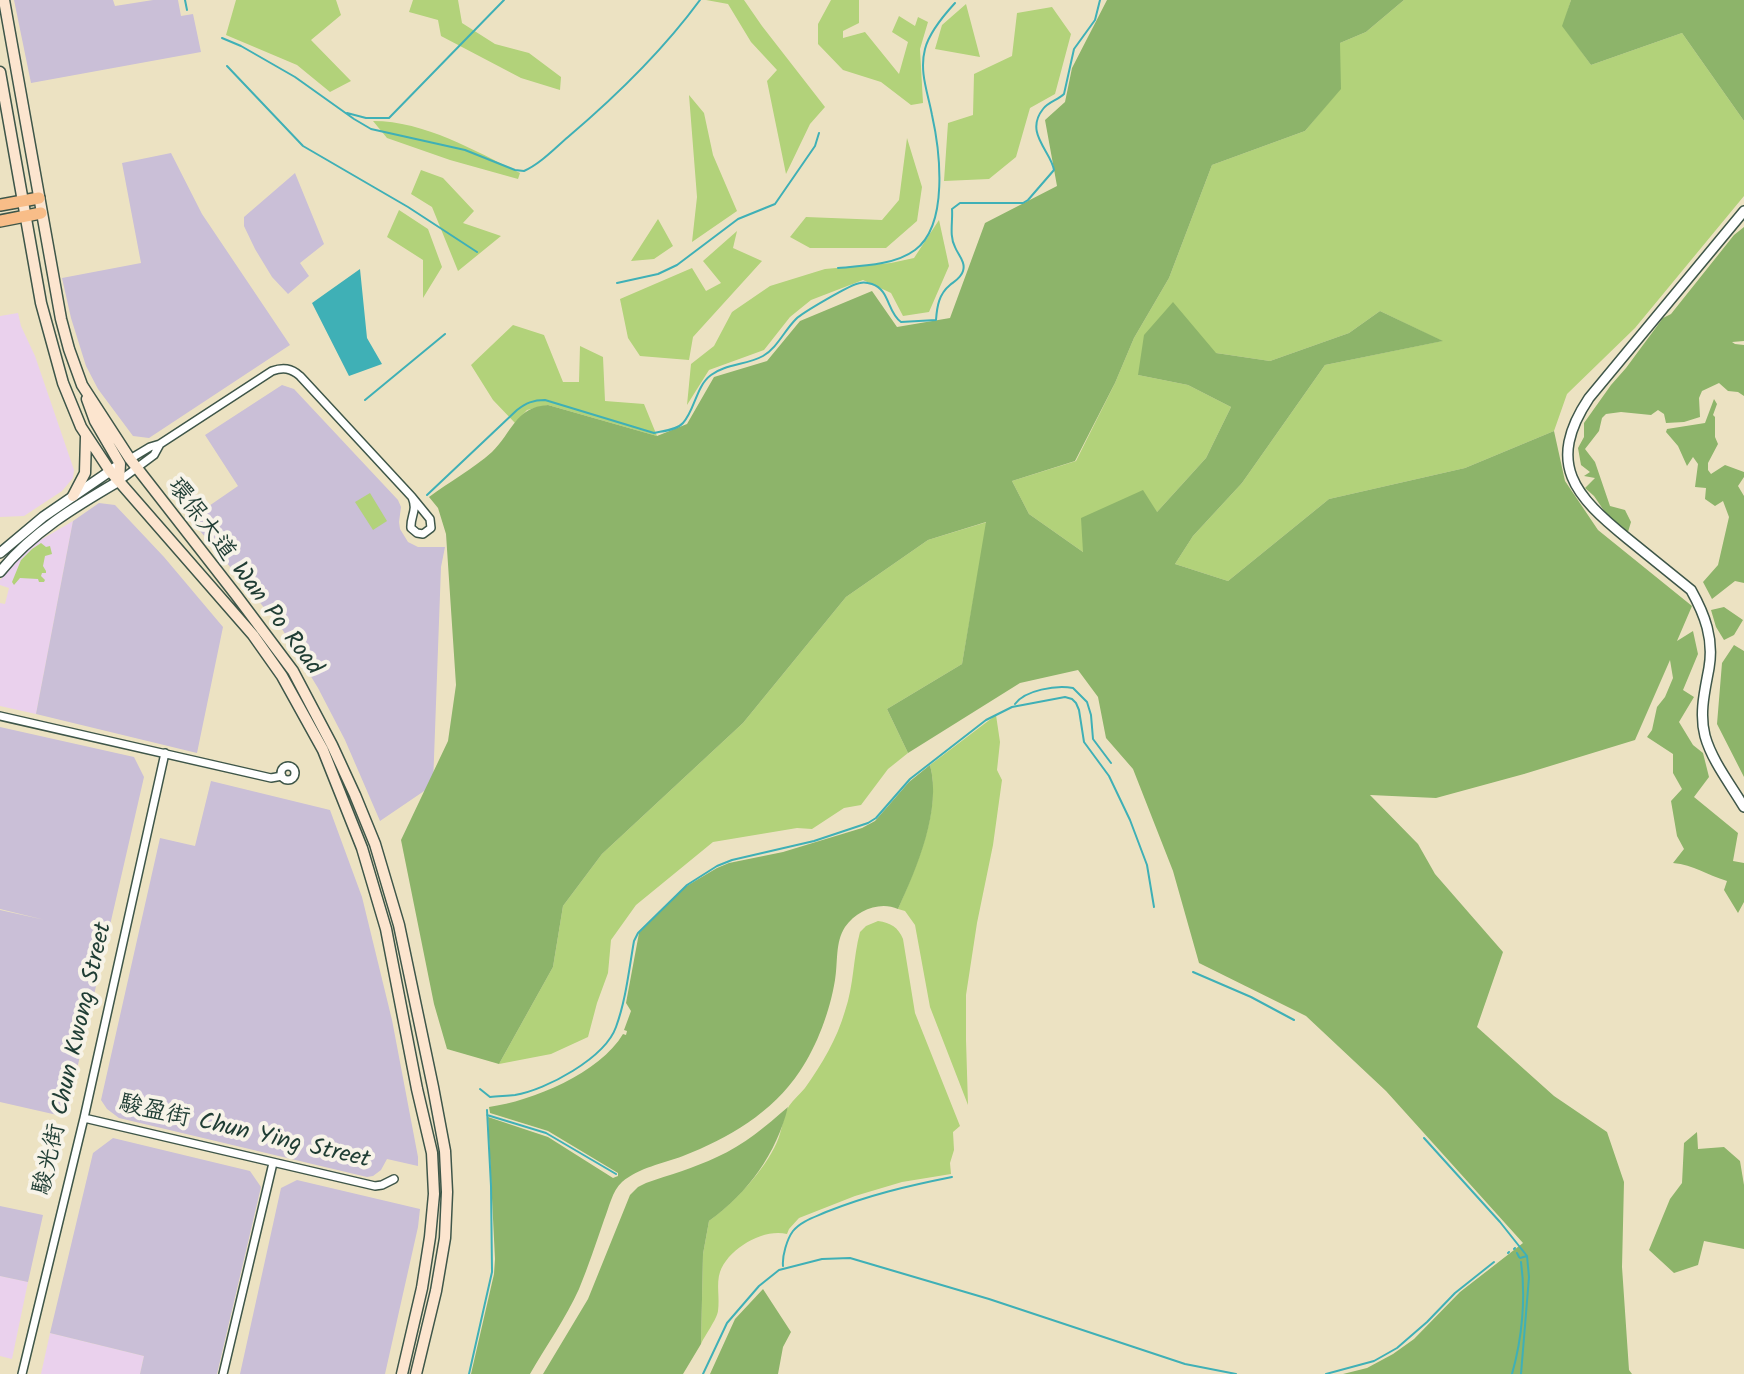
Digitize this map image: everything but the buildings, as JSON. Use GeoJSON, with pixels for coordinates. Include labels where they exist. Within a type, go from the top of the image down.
{"type":"FeatureCollection","features":[{"type":"Feature","properties":{"kind":"main road","name":"環保大道 Wan Po Road"},"geometry":{"type":"LineString","coordinates":[[4,0],[61,319],[82,385],[124,466],[119,481],[253,635],[282,676],[323,750],[362,848],[386,929],[432,1153],[434,1194],[422,1288],[402,1374]]}},
{"type":"Feature","properties":{"kind":"main road","name":"環保大道 Wan Po Road"},"geometry":{"type":"LineString","coordinates":[[0,72],[38,289],[53,352],[86,436],[124,466],[236,595],[293,671],[355,795],[379,858],[399,925],[445,1151],[445,1238],[416,1374]]}},
{"type":"Feature","properties":{"kind":"main road"},"geometry":{"type":"LineString","coordinates":[[0,205],[39,198]]}},
{"type":"Feature","properties":{"kind":"main road"},"geometry":{"type":"LineString","coordinates":[[0,221],[41,213]]}},
{"type":"Feature","properties":{"kind":"main road"},"geometry":{"type":"LineString","coordinates":[[73,496],[85,473],[86,436]]}},
{"type":"Feature","properties":{"kind":"street"},"geometry":{"type":"LineString","coordinates":[[1744,211],[1595,390],[1570,435],[1567,456],[1579,492],[1598,514],[1691,590],[1701,607],[1711,645],[1703,714],[1705,736],[1744,807]]}},
{"type":"Feature","properties":{"kind":"street"},"geometry":{"type":"LineString","coordinates":[[0,553],[73,496],[272,371],[286,368],[300,376],[412,497],[431,522],[431,528],[423,534],[411,528],[415,509],[412,497]]}},
{"type":"Feature","properties":{"kind":"street"},"geometry":{"type":"LineString","coordinates":[[0,572],[31,538],[119,481],[124,466]]}},
{"type":"Feature","properties":{"kind":"street"},"geometry":{"type":"LineString","coordinates":[[0,716],[271,778],[282,776]]}},
{"type":"Feature","properties":{"kind":"street","name":"駿光街 Chun Kwong Street"},"geometry":{"type":"LineString","coordinates":[[22,1374],[84,1118],[165,753]]}},
{"type":"Feature","properties":{"kind":"street","name":"駿盈街 Chun Ying Street"},"geometry":{"type":"LineString","coordinates":[[84,1118],[375,1186],[394,1179]]}},
{"type":"Feature","properties":{"kind":"street"},"geometry":{"type":"LineString","coordinates":[[223,1374],[273,1163]]}},
{"type":"Feature","properties":{"kind":"shaded area"},"geometry":{"type":"Polygon","coordinates":[[[14,0],[113,0],[115,6],[178,0],[181,16],[193,14],[201,52],[31,83],[14,0]]]}},
{"type":"Feature","properties":{"kind":"shaded area"},"geometry":{"type":"Polygon","coordinates":[[[171,153],[202,214],[290,345],[149,438],[133,436],[98,389],[86,366],[62,278],[141,263],[122,163],[171,153]]]}},
{"type":"Feature","properties":{"kind":"shaded area"},"geometry":{"type":"Polygon","coordinates":[[[295,173],[324,244],[300,263],[309,276],[288,294],[272,277],[255,249],[244,226],[244,217],[295,173]]]}},
{"type":"Feature","properties":{"kind":"shaded area"},"geometry":{"type":"Polygon","coordinates":[[[18,313],[74,470],[73,478],[62,491],[24,516],[0,517],[0,316],[18,313]]]}},
{"type":"Feature","properties":{"kind":"shaded area"},"geometry":{"type":"Polygon","coordinates":[[[282,385],[294,389],[398,500],[401,507],[400,529],[408,542],[418,547],[445,547],[441,567],[433,785],[380,821],[345,740],[282,629],[190,519],[238,486],[205,435],[282,385]]]}},
{"type":"Feature","properties":{"kind":"shaded area"},"geometry":{"type":"Polygon","coordinates":[[[99,503],[115,505],[223,627],[197,753],[36,714],[73,521],[99,503]]]}},
{"type":"Feature","properties":{"kind":"shaded area"},"geometry":{"type":"Polygon","coordinates":[[[73,521],[36,714],[0,706],[0,603],[5,604],[9,588],[0,585],[0,580],[32,545],[73,521]]]}},
{"type":"Feature","properties":{"kind":"shaded area"},"geometry":{"type":"Polygon","coordinates":[[[0,727],[134,757],[144,777],[66,1117],[0,1102],[0,910],[45,920],[0,909],[0,727]]]}},
{"type":"Feature","properties":{"kind":"shaded area"},"geometry":{"type":"Polygon","coordinates":[[[211,781],[330,810],[362,897],[392,1020],[418,1166],[387,1159],[381,1170],[367,1177],[119,1118],[101,1100],[160,838],[195,846],[211,781]]]}},
{"type":"Feature","properties":{"kind":"shaded area"},"geometry":{"type":"Polygon","coordinates":[[[113,1138],[250,1171],[261,1187],[217,1374],[140,1374],[144,1356],[50,1333],[93,1153],[113,1138]]]}},
{"type":"Feature","properties":{"kind":"shaded area"},"geometry":{"type":"Polygon","coordinates":[[[297,1180],[420,1209],[385,1374],[240,1374],[281,1188],[297,1180]]]}},
{"type":"Feature","properties":{"kind":"shaded area"},"geometry":{"type":"Polygon","coordinates":[[[0,1206],[43,1215],[28,1282],[0,1276],[0,1206]]]}},
{"type":"Feature","properties":{"kind":"shaded area"},"geometry":{"type":"Polygon","coordinates":[[[0,1276],[28,1282],[12,1359],[0,1356],[0,1276]]]}},
{"type":"Feature","properties":{"kind":"shaded area"},"geometry":{"type":"Polygon","coordinates":[[[50,1333],[144,1356],[140,1374],[41,1374],[50,1333]]]}},
{"type":"Feature","properties":{"kind":"green space"},"geometry":{"type":"Polygon","coordinates":[[[236,0],[336,0],[341,15],[311,40],[351,81],[330,92],[297,65],[226,35],[236,0]]]}},
{"type":"Feature","properties":{"kind":"green space"},"geometry":{"type":"Polygon","coordinates":[[[413,0],[458,0],[462,23],[495,44],[529,53],[561,77],[560,90],[521,78],[441,36],[438,20],[409,12],[413,0]]]}},
{"type":"Feature","properties":{"kind":"green space"},"geometry":{"type":"Polygon","coordinates":[[[706,0],[744,0],[825,107],[810,124],[786,174],[767,81],[777,70],[751,42],[728,4],[706,0]]]}},
{"type":"Feature","properties":{"kind":"green space"},"geometry":{"type":"Polygon","coordinates":[[[831,0],[859,0],[859,23],[843,31],[843,38],[865,32],[899,74],[908,42],[892,32],[899,16],[915,26],[918,17],[928,22],[920,49],[923,103],[911,105],[881,82],[843,70],[818,44],[818,24],[831,0]]]}},
{"type":"Feature","properties":{"kind":"green space"},"geometry":{"type":"Polygon","coordinates":[[[1107,0],[1404,0],[1366,32],[1340,43],[1341,89],[1305,131],[1212,165],[1169,278],[1134,338],[1075,461],[1012,481],[1029,514],[1083,552],[1081,518],[1143,490],[1157,512],[1206,458],[1231,407],[1188,385],[1138,375],[1144,335],[1173,302],[1216,353],[1270,361],[1349,333],[1380,311],[1443,341],[1325,365],[1242,483],[1193,536],[1175,564],[1228,581],[1329,499],[1465,468],[1554,431],[1565,481],[1598,530],[1692,606],[1677,641],[1693,631],[1698,654],[1683,690],[1694,697],[1679,722],[1693,745],[1703,753],[1709,777],[1694,797],[1738,833],[1733,861],[1744,863],[1744,902],[1738,913],[1724,890],[1727,881],[1673,863],[1684,849],[1677,836],[1671,801],[1682,789],[1673,773],[1673,754],[1647,737],[1652,730],[1657,707],[1673,678],[1670,660],[1635,740],[1436,798],[1370,795],[1418,844],[1435,874],[1503,952],[1477,1027],[1554,1096],[1607,1132],[1624,1182],[1622,1267],[1629,1370],[1632,1374],[1343,1374],[1367,1368],[1414,1339],[1460,1292],[1523,1243],[1386,1091],[1306,1016],[1199,963],[1173,871],[1133,769],[1106,738],[1098,697],[1078,670],[1020,683],[908,753],[887,709],[962,664],[986,522],[928,540],[846,597],[743,723],[602,854],[563,906],[553,967],[499,1064],[447,1049],[434,1004],[401,840],[448,741],[456,685],[446,534],[438,508],[429,497],[485,458],[521,416],[537,407],[548,405],[657,436],[687,424],[714,377],[767,361],[800,321],[872,291],[897,327],[950,318],[985,223],[1057,186],[1045,120],[1065,102],[1072,68],[1107,0]]]}},
{"type":"Feature","properties":{"kind":"green space"},"geometry":{"type":"Polygon","coordinates":[[[1404,0],[1571,0],[1563,26],[1591,65],[1682,33],[1744,121],[1744,196],[1635,328],[1567,394],[1554,431],[1465,468],[1329,499],[1228,581],[1175,564],[1193,536],[1242,483],[1325,365],[1442,341],[1380,311],[1349,333],[1270,361],[1216,353],[1138,375],[1188,385],[1231,407],[1206,458],[1157,512],[1083,552],[1029,514],[1012,481],[1076,461],[1134,338],[1169,278],[1212,165],[1305,131],[1340,89],[1340,43],[1366,32],[1404,0]]]}},
{"type":"Feature","properties":{"kind":"green space"},"geometry":{"type":"Polygon","coordinates":[[[1571,0],[1744,0],[1744,121],[1682,33],[1591,65],[1562,26],[1571,0]]]}},
{"type":"Feature","properties":{"kind":"green space"},"geometry":{"type":"Polygon","coordinates":[[[966,4],[980,57],[935,49],[942,25],[966,4]]]}},
{"type":"Feature","properties":{"kind":"green space"},"geometry":{"type":"Polygon","coordinates":[[[1052,7],[1071,34],[1055,94],[1030,108],[1016,157],[989,179],[944,181],[948,123],[973,115],[974,74],[1012,56],[1017,13],[1052,7]]]}},
{"type":"Feature","properties":{"kind":"green space"},"geometry":{"type":"Polygon","coordinates":[[[689,95],[704,113],[713,155],[737,211],[692,242],[697,197],[689,95]]]}},
{"type":"Feature","properties":{"kind":"green space"},"geometry":{"type":"Polygon","coordinates":[[[373,121],[412,126],[449,139],[520,173],[518,179],[387,138],[373,121]]]}},
{"type":"Feature","properties":{"kind":"green space"},"geometry":{"type":"Polygon","coordinates":[[[907,138],[922,187],[917,221],[886,248],[810,248],[790,237],[806,217],[882,220],[899,200],[907,138]]]}},
{"type":"Feature","properties":{"kind":"green space"},"geometry":{"type":"Polygon","coordinates":[[[421,170],[443,178],[474,211],[463,223],[501,236],[458,271],[432,207],[411,194],[421,170]]]}},
{"type":"Feature","properties":{"kind":"green space"},"geometry":{"type":"Polygon","coordinates":[[[399,210],[428,229],[442,267],[423,298],[423,260],[387,237],[399,210]]]}},
{"type":"Feature","properties":{"kind":"green space"},"geometry":{"type":"Polygon","coordinates":[[[658,219],[673,246],[654,259],[631,261],[658,219]]]}},
{"type":"Feature","properties":{"kind":"green space"},"geometry":{"type":"Polygon","coordinates":[[[939,220],[949,266],[929,312],[903,316],[891,293],[863,280],[811,300],[790,317],[764,350],[709,370],[687,405],[691,364],[714,346],[732,312],[770,286],[825,269],[914,258],[939,220]]]}},
{"type":"Feature","properties":{"kind":"green space"},"geometry":{"type":"Polygon","coordinates":[[[1744,227],[1744,341],[1732,342],[1744,345],[1744,396],[1728,391],[1719,383],[1702,391],[1699,398],[1700,417],[1684,422],[1666,423],[1664,414],[1658,410],[1651,415],[1606,414],[1599,431],[1585,449],[1595,462],[1610,506],[1625,510],[1631,522],[1628,532],[1609,518],[1585,488],[1595,478],[1584,476],[1590,472],[1581,465],[1578,448],[1584,437],[1584,423],[1663,318],[1671,314],[1734,235],[1744,227]]]}},
{"type":"Feature","properties":{"kind":"green space"},"geometry":{"type":"Polygon","coordinates":[[[737,231],[733,248],[762,261],[693,337],[689,360],[640,356],[628,338],[620,299],[692,268],[706,291],[721,283],[703,261],[737,231]]]}},
{"type":"Feature","properties":{"kind":"green space"},"geometry":{"type":"Polygon","coordinates":[[[513,325],[544,335],[563,382],[579,382],[580,346],[603,357],[605,401],[644,404],[657,436],[548,405],[527,410],[515,423],[493,400],[471,365],[513,325]]]}},
{"type":"Feature","properties":{"kind":"green space"},"geometry":{"type":"Polygon","coordinates":[[[1714,399],[1717,404],[1713,415],[1718,444],[1708,463],[1708,470],[1711,474],[1725,465],[1744,472],[1738,486],[1744,496],[1744,583],[1735,581],[1712,599],[1703,582],[1718,565],[1729,517],[1723,501],[1715,506],[1705,499],[1706,488],[1695,487],[1698,464],[1693,457],[1687,466],[1678,446],[1666,432],[1667,429],[1705,423],[1714,399]]]}},
{"type":"Feature","properties":{"kind":"green space"},"geometry":{"type":"Polygon","coordinates":[[[370,493],[387,521],[373,530],[355,502],[370,493]]]}},
{"type":"Feature","properties":{"kind":"green space"},"geometry":{"type":"Polygon","coordinates":[[[987,522],[962,664],[887,709],[908,753],[888,769],[861,805],[844,808],[812,829],[797,828],[713,842],[636,905],[611,940],[608,973],[588,1037],[551,1054],[499,1064],[553,967],[563,906],[602,854],[743,723],[846,597],[928,540],[987,522]]]}},
{"type":"Feature","properties":{"kind":"green space"},"geometry":{"type":"Polygon","coordinates":[[[41,543],[50,546],[52,554],[45,556],[43,566],[46,573],[41,576],[44,582],[20,578],[14,585],[12,582],[21,560],[41,543]]]}},
{"type":"Feature","properties":{"kind":"green space"},"geometry":{"type":"Polygon","coordinates":[[[1724,607],[1743,620],[1734,635],[1724,640],[1711,610],[1724,607]]]}},
{"type":"Feature","properties":{"kind":"green space"},"geometry":{"type":"Polygon","coordinates":[[[1734,645],[1744,651],[1744,777],[1717,724],[1722,663],[1734,645]]]}},
{"type":"Feature","properties":{"kind":"green space"},"geometry":{"type":"Polygon","coordinates":[[[996,715],[1000,742],[997,770],[1002,780],[966,995],[968,1105],[930,1007],[915,925],[905,911],[898,909],[930,819],[933,782],[930,765],[996,715]]]}},
{"type":"Feature","properties":{"kind":"green space"},"geometry":{"type":"Polygon","coordinates":[[[930,765],[933,800],[926,838],[898,909],[884,906],[869,909],[845,927],[837,953],[833,992],[822,1028],[812,1051],[789,1086],[763,1112],[733,1132],[683,1156],[644,1169],[622,1182],[611,1200],[574,1300],[530,1374],[471,1374],[495,1259],[488,1117],[548,1137],[613,1178],[618,1176],[618,1173],[548,1131],[490,1113],[489,1107],[525,1099],[564,1083],[598,1061],[623,1034],[626,1035],[627,1031],[624,1030],[631,1011],[626,1003],[639,933],[685,887],[729,863],[783,852],[862,828],[875,821],[909,782],[930,765]]]}},
{"type":"Feature","properties":{"kind":"green space"},"geometry":{"type":"Polygon","coordinates":[[[878,921],[894,926],[903,939],[915,1013],[960,1126],[953,1132],[951,1174],[902,1182],[855,1196],[799,1218],[787,1234],[757,1237],[738,1248],[720,1272],[717,1314],[701,1344],[703,1254],[709,1221],[729,1205],[765,1164],[779,1138],[789,1106],[817,1070],[838,1031],[850,991],[860,932],[878,921]]]}},
{"type":"Feature","properties":{"kind":"green space"},"geometry":{"type":"Polygon","coordinates":[[[788,1107],[776,1141],[759,1171],[737,1198],[709,1221],[703,1254],[701,1344],[683,1374],[543,1374],[588,1299],[630,1195],[646,1183],[727,1152],[788,1107]]]}},
{"type":"Feature","properties":{"kind":"green space"},"geometry":{"type":"Polygon","coordinates":[[[1697,1132],[1698,1149],[1724,1147],[1740,1161],[1744,1185],[1744,1249],[1704,1241],[1698,1265],[1674,1273],[1649,1250],[1670,1199],[1682,1183],[1684,1143],[1697,1132]]]}},
{"type":"Feature","properties":{"kind":"green space"},"geometry":{"type":"Polygon","coordinates":[[[763,1289],[791,1332],[783,1347],[778,1374],[710,1374],[735,1319],[763,1289]]]}},
{"type":"Feature","properties":{"kind":"water"},"geometry":{"type":"Polygon","coordinates":[[[360,269],[367,338],[382,364],[349,376],[312,303],[360,269]]]}},
{"type":"Feature","properties":{"kind":"waterway"},"geometry":{"type":"LineString","coordinates":[[185,0],[187,10]]}},
{"type":"Feature","properties":{"kind":"waterway"},"geometry":{"type":"LineString","coordinates":[[347,113],[366,118],[389,118],[504,0]]}},
{"type":"Feature","properties":{"kind":"waterway"},"geometry":{"type":"LineString","coordinates":[[222,38],[295,77],[371,129],[465,150],[524,171],[547,156],[655,55],[700,0]]}},
{"type":"Feature","properties":{"kind":"waterway"},"geometry":{"type":"LineString","coordinates":[[427,495],[517,410],[533,401],[545,400],[654,433],[677,427],[687,418],[702,385],[711,375],[763,356],[800,316],[855,285],[866,283],[878,287],[901,322],[936,320],[941,296],[961,276],[964,268],[952,238],[952,209],[960,203],[1023,203],[1054,170],[1037,134],[1038,118],[1045,107],[1064,94],[1074,49],[1095,20],[1100,0]]}},
{"type":"Feature","properties":{"kind":"waterway"},"geometry":{"type":"LineString","coordinates":[[838,268],[878,264],[907,255],[926,238],[933,223],[939,167],[923,58],[933,31],[955,3]]}},
{"type":"Feature","properties":{"kind":"waterway"},"geometry":{"type":"LineString","coordinates":[[227,66],[303,146],[408,207],[477,252]]}},
{"type":"Feature","properties":{"kind":"waterway"},"geometry":{"type":"LineString","coordinates":[[617,283],[658,274],[677,265],[738,219],[775,204],[815,146],[819,133]]}},
{"type":"Feature","properties":{"kind":"waterway"},"geometry":{"type":"LineString","coordinates":[[365,400],[445,334]]}},
{"type":"Feature","properties":{"kind":"waterway"},"geometry":{"type":"LineString","coordinates":[[1015,704],[1026,695],[1041,690],[1073,688],[1087,702],[1093,739],[1111,763]]}},
{"type":"Feature","properties":{"kind":"waterway"},"geometry":{"type":"LineString","coordinates":[[480,1089],[490,1097],[528,1092],[573,1071],[600,1050],[616,1027],[638,933],[687,885],[732,860],[814,841],[868,823],[910,779],[986,720],[1012,707],[1065,697],[1076,703],[1084,742],[1109,776],[1130,820],[1147,865],[1154,907]]}},
{"type":"Feature","properties":{"kind":"waterway"},"geometry":{"type":"LineString","coordinates":[[1193,972],[1294,1020]]}},
{"type":"Feature","properties":{"kind":"waterway"},"geometry":{"type":"LineString","coordinates":[[469,1374],[492,1272],[487,1110]]}},
{"type":"Feature","properties":{"kind":"waterway"},"geometry":{"type":"LineString","coordinates":[[487,1115],[546,1133],[616,1174]]}},
{"type":"Feature","properties":{"kind":"waterway"},"geometry":{"type":"LineString","coordinates":[[1424,1138],[1527,1256]]}},
{"type":"Feature","properties":{"kind":"waterway"},"geometry":{"type":"LineString","coordinates":[[783,1266],[791,1234],[808,1220],[873,1196],[952,1177]]}},
{"type":"Feature","properties":{"kind":"waterway"},"geometry":{"type":"LineString","coordinates":[[1517,1253],[1519,1257]]}},
{"type":"Feature","properties":{"kind":"waterway"},"geometry":{"type":"LineString","coordinates":[[1520,1258],[1527,1256],[1529,1277],[1521,1374]]}},
{"type":"Feature","properties":{"kind":"waterway"},"geometry":{"type":"LineString","coordinates":[[703,1374],[727,1323],[759,1286],[779,1270],[822,1259],[850,1258],[989,1299],[1185,1364],[1236,1374]]}},
{"type":"Feature","properties":{"kind":"waterway"},"geometry":{"type":"LineString","coordinates":[[1326,1374],[1374,1361],[1397,1348],[1455,1293],[1494,1262]]}},
{"type":"Feature","properties":{"kind":"waterway"},"geometry":{"type":"LineString","coordinates":[[1512,1374],[1522,1318],[1521,1262]]}}]}
